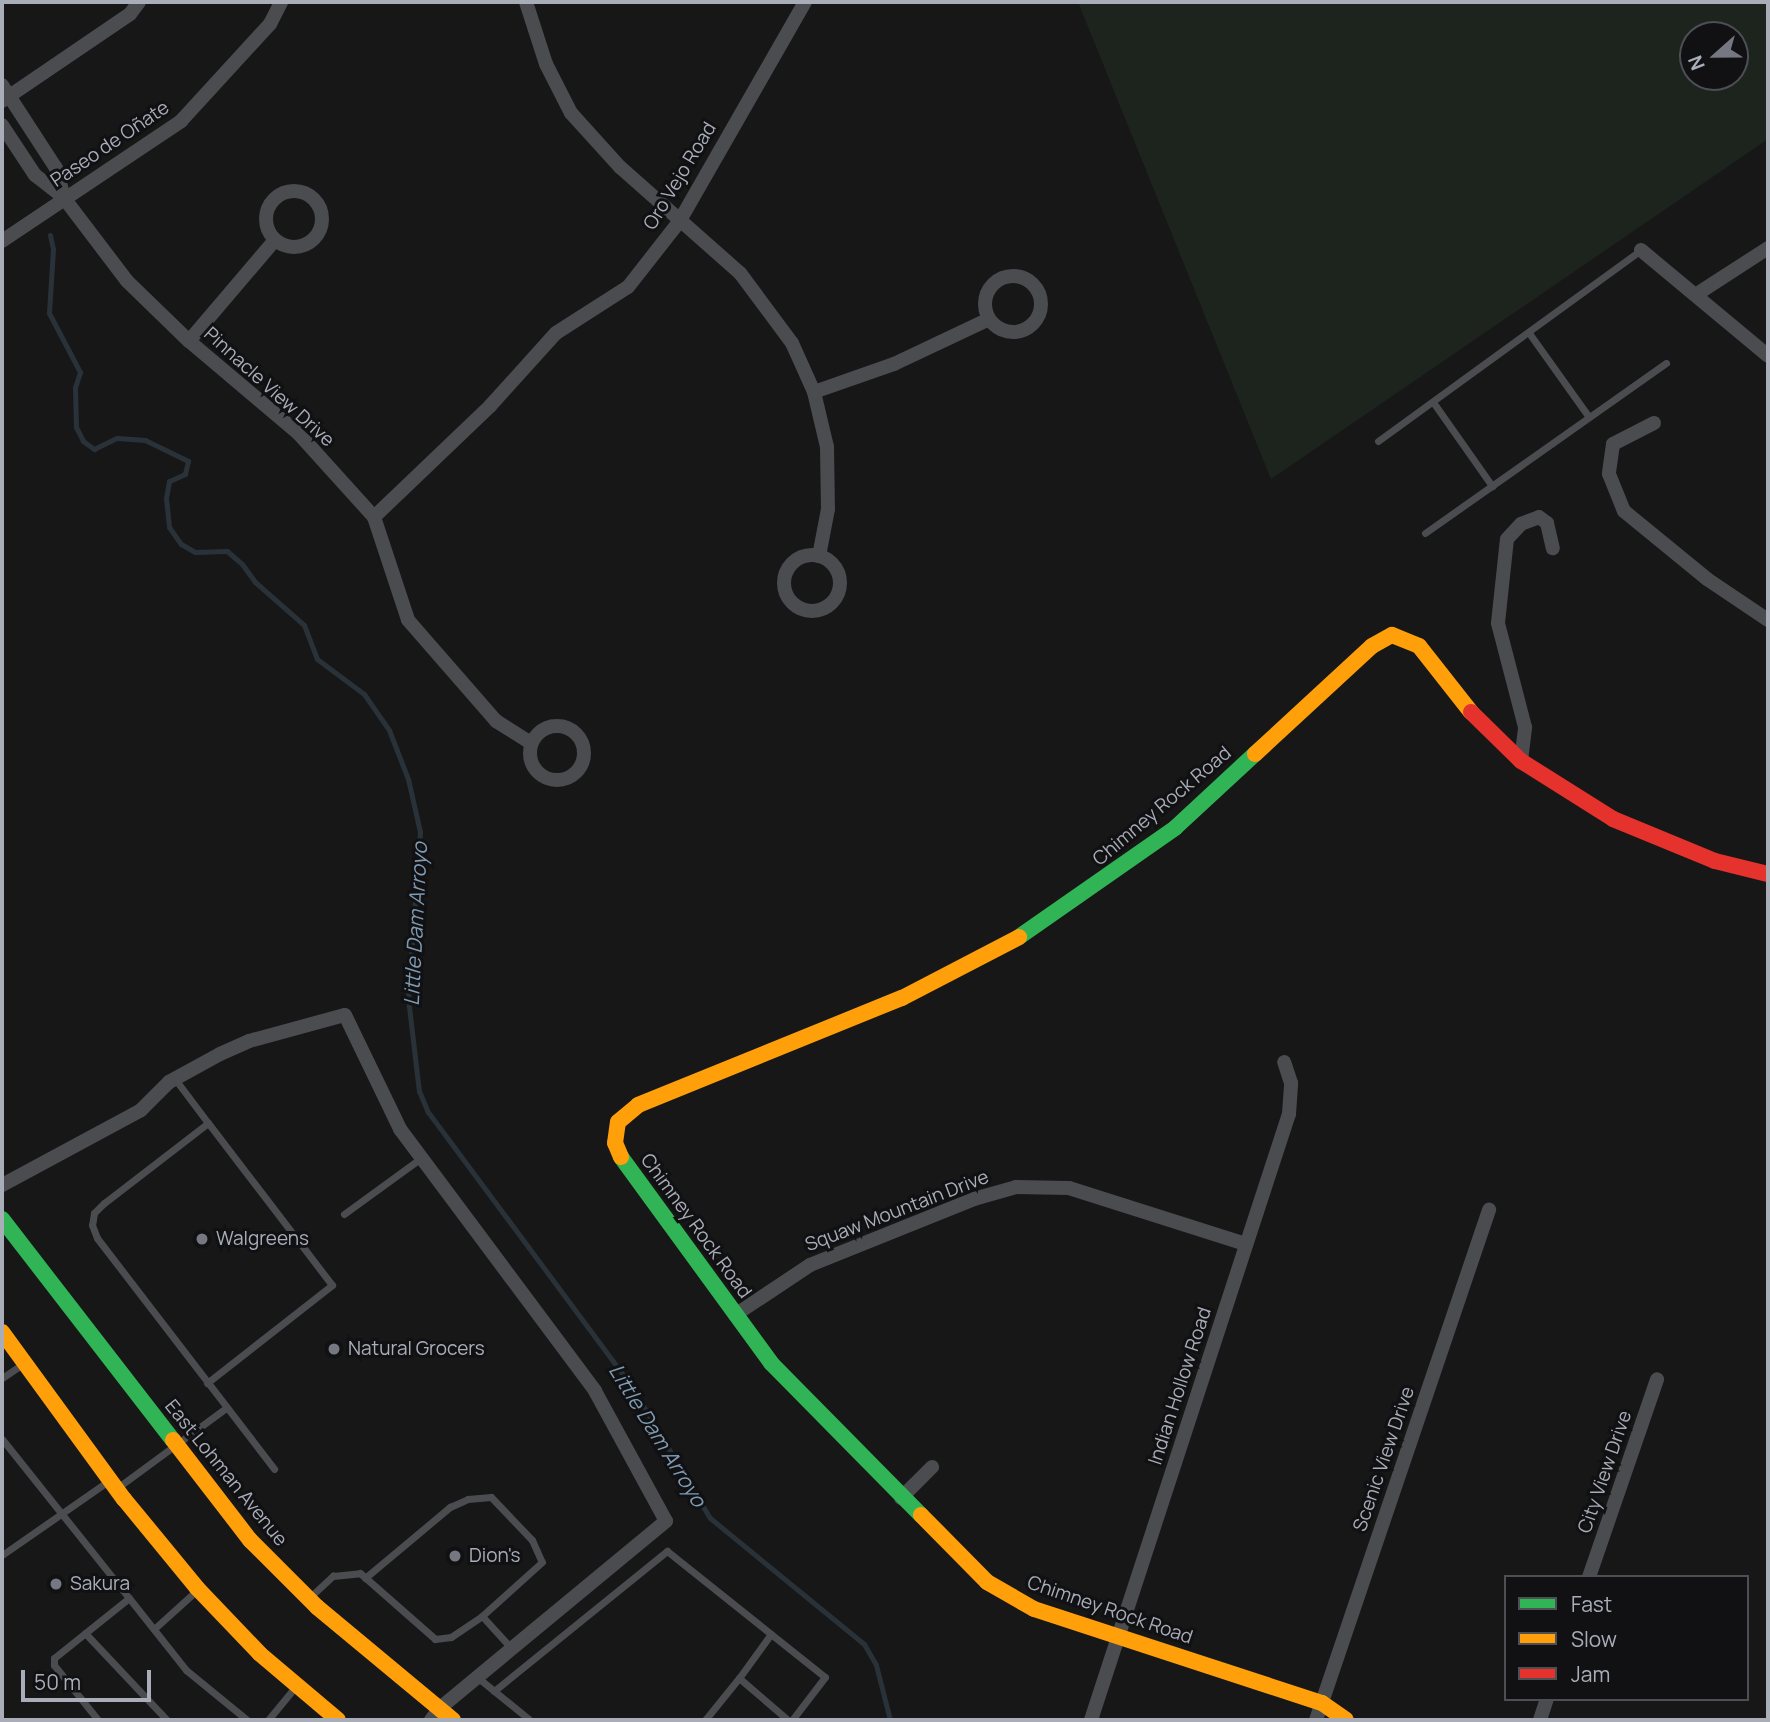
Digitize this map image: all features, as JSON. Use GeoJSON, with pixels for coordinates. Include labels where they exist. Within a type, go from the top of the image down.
{"type":"FeatureCollection","features":[{"type":"Feature","properties":{"kind":"street"},"geometry":{"type":"LineString","coordinates":[[4,94],[130,14],[139,2]]}},
{"type":"Feature","properties":{"kind":"street","name":"Paseo de Oñate"},"geometry":{"type":"LineString","coordinates":[[2,241],[181,121],[270,24],[282,2]]}},
{"type":"Feature","properties":{"kind":"street"},"geometry":{"type":"LineString","coordinates":[[526,2],[546,64],[571,113],[680,222],[729,262],[763,299],[792,343],[814,392],[829,470],[828,509],[819,556]]}},
{"type":"Feature","properties":{"kind":"street","name":"Oro Vejo Road"},"geometry":{"type":"LineString","coordinates":[[374,517],[490,406],[556,333],[628,287],[680,222],[805,2]]}},
{"type":"Feature","properties":{"kind":"street","name":"Pinnacle View Drive"},"geometry":{"type":"LineString","coordinates":[[4,94],[56,168],[64,198]]}},
{"type":"Feature","properties":{"kind":"street","name":"Pinnacle View Drive"},"geometry":{"type":"LineString","coordinates":[[2,125],[43,184],[64,198],[127,281],[189,341],[299,434],[374,517],[408,620],[496,721],[531,743]]}},
{"type":"Feature","properties":{"kind":"street"},"geometry":{"type":"LineString","coordinates":[[293,190],[311,197],[321,212],[316,237],[292,247],[275,240],[266,224],[275,197],[293,190]]}},
{"type":"Feature","properties":{"kind":"street"},"geometry":{"type":"LineString","coordinates":[[189,341],[275,240]]}},
{"type":"Feature","properties":{"kind":"street"},"geometry":{"type":"LineString","coordinates":[[1697,294],[1768,248]]}},
{"type":"Feature","properties":{"kind":"street"},"geometry":{"type":"LineString","coordinates":[[1641,250],[1697,294],[1768,356]]}},
{"type":"Feature","properties":{"kind":"street"},"geometry":{"type":"LineString","coordinates":[[1010,275],[1036,286],[1042,303],[1030,328],[1012,333],[989,319],[985,301],[993,284],[1010,275]]}},
{"type":"Feature","properties":{"kind":"street"},"geometry":{"type":"LineString","coordinates":[[814,392],[894,364],[989,319]]}},
{"type":"Feature","properties":{"kind":"street"},"geometry":{"type":"LineString","coordinates":[[1654,423],[1613,444],[1609,474],[1624,511],[1707,579],[1768,620]]}},
{"type":"Feature","properties":{"kind":"street"},"geometry":{"type":"LineString","coordinates":[[1553,548],[1547,523],[1539,517],[1521,524],[1507,539],[1498,623],[1525,727],[1521,761],[1613,819],[1715,861],[1768,874]]}},
{"type":"Feature","properties":{"kind":"street","name":"Chimney Rock Road"},"geometry":{"type":"LineString","coordinates":[[1346,1720],[1322,1703],[1118,1637],[1009,1597],[977,1573],[796,1391],[735,1315],[620,1157],[614,1136],[625,1112],[912,994],[1040,926],[1160,841],[1372,646],[1399,634],[1419,646],[1472,713],[1521,761]]}},
{"type":"Feature","properties":{"kind":"street"},"geometry":{"type":"LineString","coordinates":[[2,1185],[141,1110],[174,1079],[249,1041],[345,1015],[400,1129],[595,1391],[666,1521],[435,1714]]}},
{"type":"Feature","properties":{"kind":"street","name":"Indian Hollow Road"},"geometry":{"type":"LineString","coordinates":[[1091,1720],[1292,1104],[1284,1062]]}},
{"type":"Feature","properties":{"kind":"street","name":"Squaw Mountain Drive"},"geometry":{"type":"LineString","coordinates":[[735,1315],[810,1265],[974,1199],[1016,1188],[1069,1188],[1246,1244]]}},
{"type":"Feature","properties":{"kind":"street","name":"Scenic View Drive"},"geometry":{"type":"LineString","coordinates":[[1316,1720],[1489,1210]]}},
{"type":"Feature","properties":{"kind":"street","name":"East Lohman Avenue"},"geometry":{"type":"LineString","coordinates":[[2,1219],[250,1540],[308,1599],[435,1714],[453,1720]]}},
{"type":"Feature","properties":{"kind":"street"},"geometry":{"type":"LineString","coordinates":[[2,1332],[114,1484],[198,1590],[296,1685],[338,1720]]}},
{"type":"Feature","properties":{"kind":"street","name":"City View Drive"},"geometry":{"type":"LineString","coordinates":[[1590,1575],[1657,1379]]}},
{"type":"Feature","properties":{"kind":"street"},"geometry":{"type":"LineString","coordinates":[[901,1498],[932,1467]]}},
{"type":"Feature","properties":{"kind":"street"},"geometry":{"type":"LineString","coordinates":[[1540,1720],[1546,1701]]}},
{"type":"Feature","properties":{"kind":"lane"},"geometry":{"type":"LineString","coordinates":[[1378,441],[1641,250]]}},
{"type":"Feature","properties":{"kind":"lane"},"geometry":{"type":"LineString","coordinates":[[1529,333],[1589,417]]}},
{"type":"Feature","properties":{"kind":"lane"},"geometry":{"type":"LineString","coordinates":[[1425,533],[1666,363]]}},
{"type":"Feature","properties":{"kind":"lane"},"geometry":{"type":"LineString","coordinates":[[1433,402],[1492,486]]}},
{"type":"Feature","properties":{"kind":"lane"},"geometry":{"type":"LineString","coordinates":[[174,1079],[332,1285],[207,1382]]}},
{"type":"Feature","properties":{"kind":"lane"},"geometry":{"type":"LineString","coordinates":[[208,1123],[104,1203],[94,1213],[92,1225],[97,1238],[274,1469]]}},
{"type":"Feature","properties":{"kind":"lane"},"geometry":{"type":"LineString","coordinates":[[344,1214],[421,1158]]}},
{"type":"Feature","properties":{"kind":"lane"},"geometry":{"type":"LineString","coordinates":[[2,1378],[24,1362]]}},
{"type":"Feature","properties":{"kind":"lane"},"geometry":{"type":"LineString","coordinates":[[2,1555],[176,1446],[226,1408]]}},
{"type":"Feature","properties":{"kind":"lane"},"geometry":{"type":"LineString","coordinates":[[2,1439],[186,1670],[247,1720]]}},
{"type":"Feature","properties":{"kind":"lane"},"geometry":{"type":"LineString","coordinates":[[308,1599],[341,1573],[365,1577],[435,1639],[451,1637],[482,1616],[542,1562],[532,1540],[491,1497],[468,1499],[450,1507],[365,1577]]}},
{"type":"Feature","properties":{"kind":"lane"},"geometry":{"type":"LineString","coordinates":[[494,1691],[667,1551],[825,1677],[790,1720],[739,1678]]}},
{"type":"Feature","properties":{"kind":"lane"},"geometry":{"type":"LineString","coordinates":[[154,1629],[198,1590]]}},
{"type":"Feature","properties":{"kind":"lane"},"geometry":{"type":"LineString","coordinates":[[98,1720],[54,1665],[58,1652],[129,1598]]}},
{"type":"Feature","properties":{"kind":"lane"},"geometry":{"type":"LineString","coordinates":[[482,1616],[512,1648]]}},
{"type":"Feature","properties":{"kind":"lane"},"geometry":{"type":"LineString","coordinates":[[85,1633],[167,1720]]}},
{"type":"Feature","properties":{"kind":"lane"},"geometry":{"type":"LineString","coordinates":[[705,1720],[771,1634]]}},
{"type":"Feature","properties":{"kind":"lane"},"geometry":{"type":"LineString","coordinates":[[477,1678],[530,1720]]}},
{"type":"Feature","properties":{"kind":"lane"},"geometry":{"type":"LineString","coordinates":[[268,1720],[296,1685]]}},
{"type":"Feature","properties":{"kind":"shaded area"},"geometry":{"type":"Polygon","coordinates":[[[1078,2],[1768,2],[1768,139],[1271,479],[1078,2]]]}},
{"type":"Feature","properties":{"kind":"waterway","name":"Little Dam Arroyo"},"geometry":{"type":"LineString","coordinates":[[50,235],[53,249],[49,313],[80,372],[75,387],[76,427],[83,441],[94,449],[117,438],[145,440],[188,461],[185,474],[169,481],[166,498],[169,527],[181,544],[195,552],[227,551],[242,564],[255,582],[304,625],[317,659],[364,694],[389,730],[408,779],[420,832],[408,998],[419,1091],[428,1112],[630,1384],[710,1518],[864,1644],[876,1665],[890,1720]]}},
{"type":"Feature","properties":{"kind":"traffic: fast"},"geometry":{"type":"LineString","coordinates":[[1019,937],[1175,828],[1255,754]]}},
{"type":"Feature","properties":{"kind":"traffic: fast"},"geometry":{"type":"LineString","coordinates":[[621,1157],[771,1363],[921,1515]]}},
{"type":"Feature","properties":{"kind":"traffic: fast"},"geometry":{"type":"LineString","coordinates":[[2,1219],[173,1440]]}},
{"type":"Feature","properties":{"kind":"traffic: slow"},"geometry":{"type":"LineString","coordinates":[[1255,754],[1372,646],[1392,635],[1419,646],[1471,712]]}},
{"type":"Feature","properties":{"kind":"traffic: slow"},"geometry":{"type":"LineString","coordinates":[[621,1157],[615,1143],[618,1122],[638,1105],[902,998],[1019,937]]}},
{"type":"Feature","properties":{"kind":"traffic: slow"},"geometry":{"type":"LineString","coordinates":[[2,1332],[124,1499],[197,1588],[260,1654],[338,1720]]}},
{"type":"Feature","properties":{"kind":"traffic: slow"},"geometry":{"type":"LineString","coordinates":[[173,1440],[250,1540],[317,1607],[453,1720]]}},
{"type":"Feature","properties":{"kind":"traffic: slow"},"geometry":{"type":"LineString","coordinates":[[921,1515],[987,1582],[1034,1609],[1322,1703],[1346,1720]]}},
{"type":"Feature","properties":{"kind":"traffic: jam"},"geometry":{"type":"LineString","coordinates":[[1471,712],[1521,761],[1613,819],[1715,861],[1768,874]]}},
{"type":"Feature","properties":{"kind":"place","name":"Walgreens"},"geometry":{"type":"Point","coordinates":[202,1239]}},
{"type":"Feature","properties":{"kind":"place","name":"Natural Grocers"},"geometry":{"type":"Point","coordinates":[334,1349]}},
{"type":"Feature","properties":{"kind":"place","name":"Dion's"},"geometry":{"type":"Point","coordinates":[455,1556]}},
{"type":"Feature","properties":{"kind":"place","name":"Sakura"},"geometry":{"type":"Point","coordinates":[56,1584]}}]}
